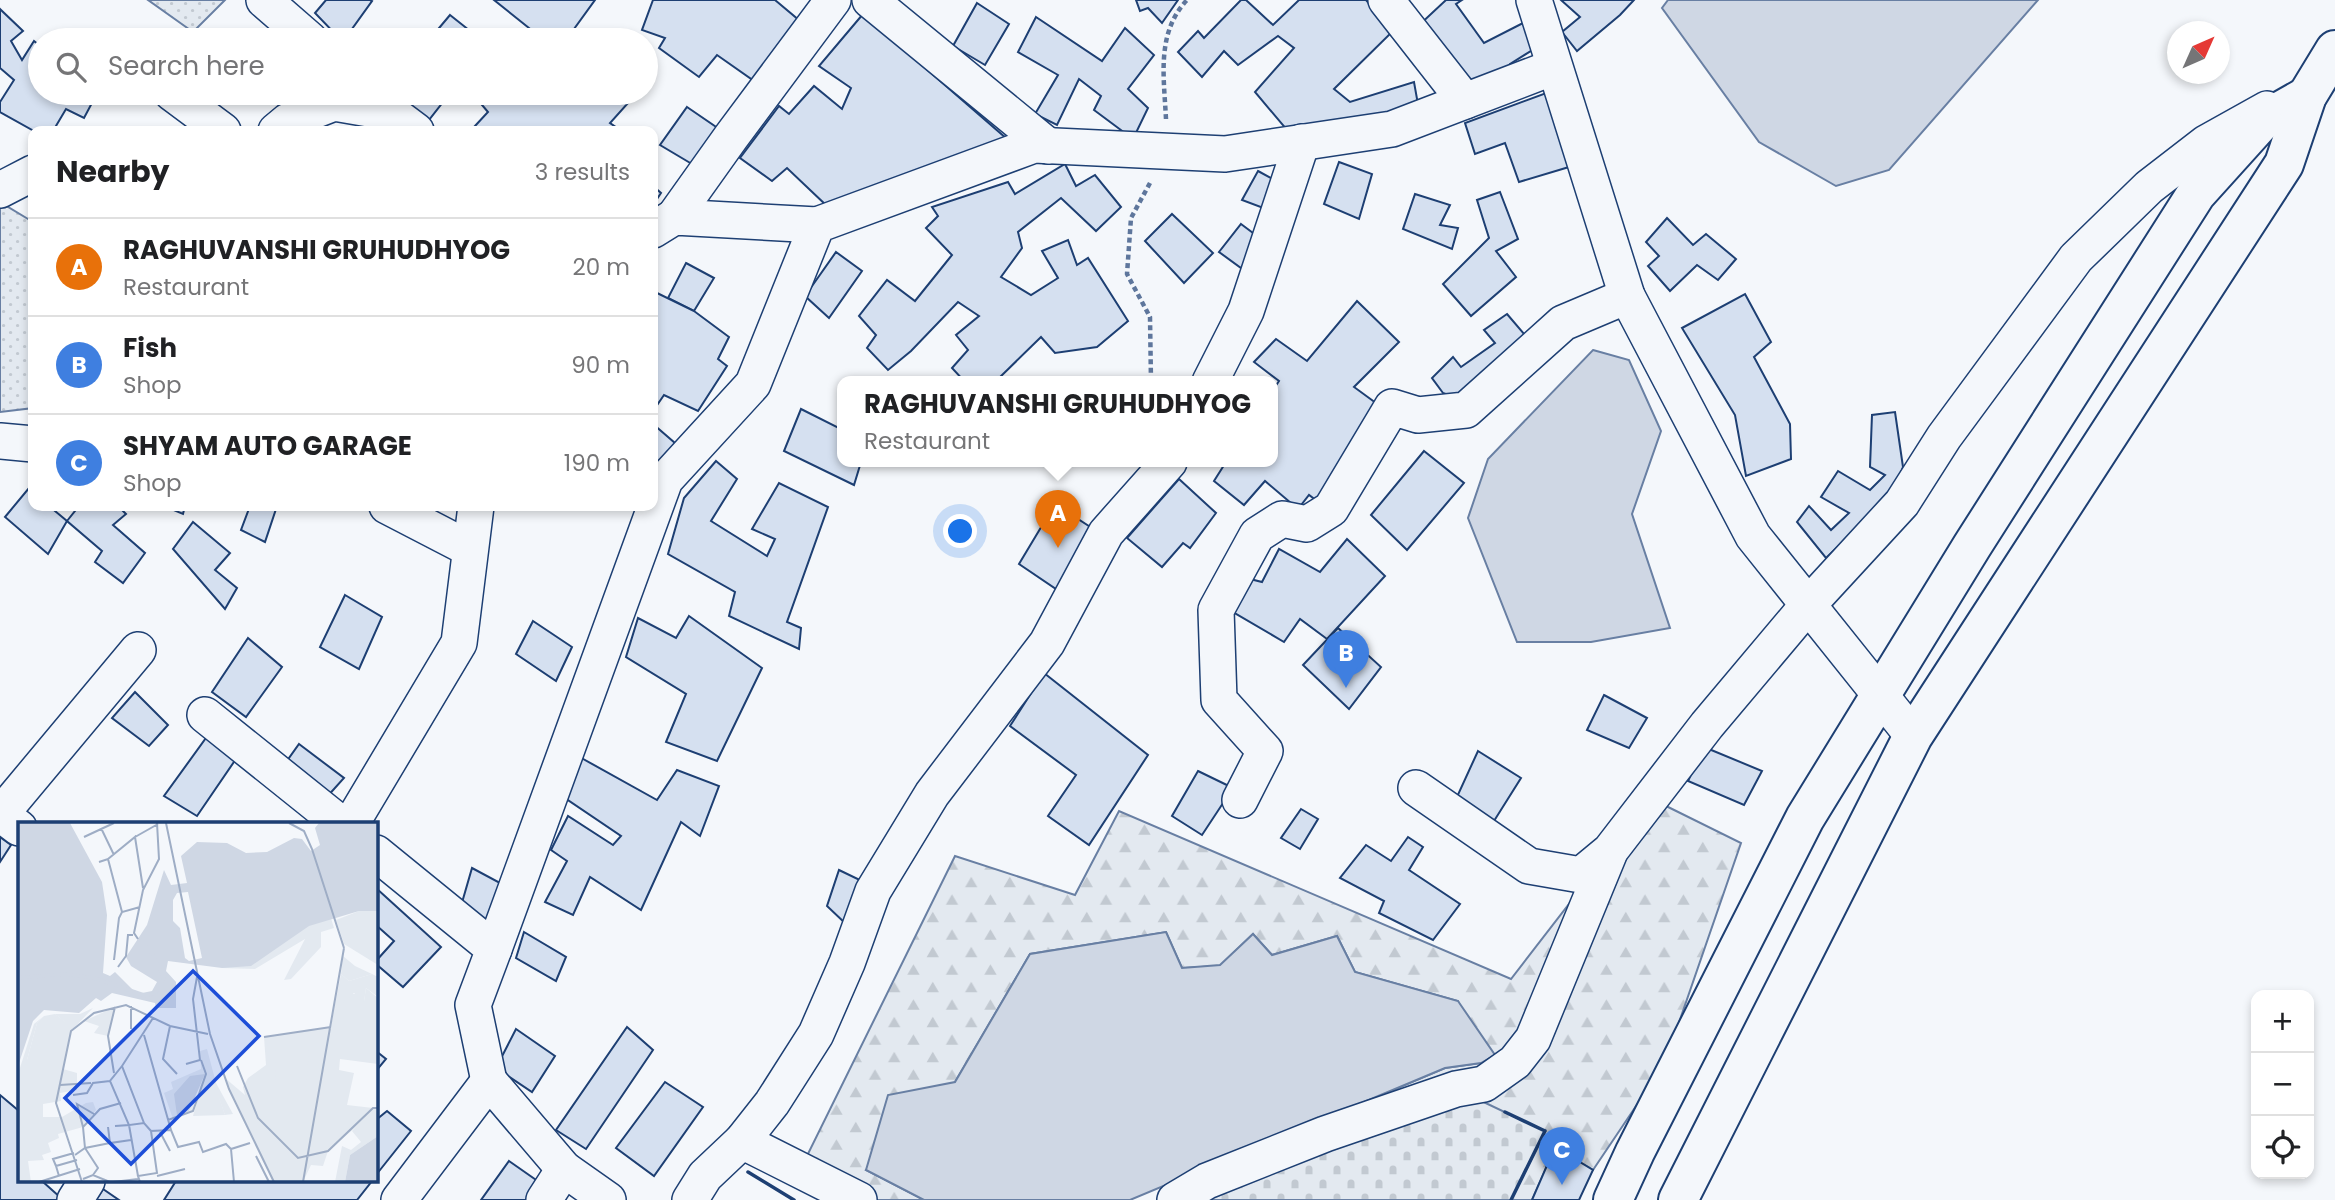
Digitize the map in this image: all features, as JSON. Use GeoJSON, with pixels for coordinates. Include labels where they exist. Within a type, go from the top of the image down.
{"type":"FeatureCollection","features":[{"type":"Feature","properties":{"kind":"highway"},"geometry":{"type":"LineString","coordinates":[[1678,1200],[1913,736],[2284,164],[2307,96],[2335,50]]}},
{"type":"Feature","properties":{"kind":"highway"},"geometry":{"type":"LineString","coordinates":[[1613,1200],[1805,818],[1972,545],[2196,194],[2261,122],[2307,96]]}},
{"type":"Feature","properties":{"kind":"street"},"geometry":{"type":"LineString","coordinates":[[264,0],[296,28]]}},
{"type":"Feature","properties":{"kind":"street"},"geometry":{"type":"LineString","coordinates":[[664,224],[833,0]]}},
{"type":"Feature","properties":{"kind":"street"},"geometry":{"type":"LineString","coordinates":[[870,0],[1048,146]]}},
{"type":"Feature","properties":{"kind":"street"},"geometry":{"type":"LineString","coordinates":[[1385,0],[1465,101]]}},
{"type":"Feature","properties":{"kind":"street"},"geometry":{"type":"LineString","coordinates":[[1534,0],[1627,296],[1753,536],[1913,736]]}},
{"type":"Feature","properties":{"kind":"street"},"geometry":{"type":"LineString","coordinates":[[664,224],[817,225],[1034,145],[1225,154],[1392,129],[1554,67]]}},
{"type":"Feature","properties":{"kind":"street"},"geometry":{"type":"LineString","coordinates":[[1416,789],[1529,866],[1581,875],[1609,852],[1707,725],[1808,605],[1902,503],[1944,437],[2076,258],[2149,187],[2206,144],[2260,112],[2307,96]]}},
{"type":"Feature","properties":{"kind":"street"},"geometry":{"type":"LineString","coordinates":[[188,105],[216,126]]}},
{"type":"Feature","properties":{"kind":"street"},"geometry":{"type":"LineString","coordinates":[[282,126],[288,121],[329,105]]}},
{"type":"Feature","properties":{"kind":"street"},"geometry":{"type":"LineString","coordinates":[[347,105],[392,112]]}},
{"type":"Feature","properties":{"kind":"street"},"geometry":{"type":"LineString","coordinates":[[1213,376],[1246,311],[1302,142]]}},
{"type":"Feature","properties":{"kind":"street"},"geometry":{"type":"LineString","coordinates":[[0,190],[28,176]]}},
{"type":"Feature","properties":{"kind":"street"},"geometry":{"type":"LineString","coordinates":[[658,499],[665,480],[753,384],[817,225]]}},
{"type":"Feature","properties":{"kind":"street"},"geometry":{"type":"LineString","coordinates":[[1240,800],[1265,751],[1219,700],[1216,610],[1257,535],[1283,519],[1307,524],[1331,509],[1392,407],[1418,415],[1466,410],[1563,323],[1627,296]]}},
{"type":"Feature","properties":{"kind":"street"},"geometry":{"type":"LineString","coordinates":[[0,441],[28,444]]}},
{"type":"Feature","properties":{"kind":"street"},"geometry":{"type":"LineString","coordinates":[[690,1200],[705,1177],[742,1141],[772,1103],[816,1034],[847,963],[873,891],[932,794],[1047,643],[1106,533],[1165,467]]}},
{"type":"Feature","properties":{"kind":"street"},"geometry":{"type":"LineString","coordinates":[[397,511],[470,549]]}},
{"type":"Feature","properties":{"kind":"street"},"geometry":{"type":"LineString","coordinates":[[352,822],[458,643],[475,511]]}},
{"type":"Feature","properties":{"kind":"street"},"geometry":{"type":"LineString","coordinates":[[608,1200],[564,1168],[489,1081],[473,1005],[654,511]]}},
{"type":"Feature","properties":{"kind":"street"},"geometry":{"type":"LineString","coordinates":[[7,818],[138,650]]}},
{"type":"Feature","properties":{"kind":"street"},"geometry":{"type":"LineString","coordinates":[[205,715],[339,822]]}},
{"type":"Feature","properties":{"kind":"street"},"geometry":{"type":"LineString","coordinates":[[1175,1200],[1207,1181],[1325,1133],[1456,1089],[1484,1084],[1515,1062],[1533,1039],[1609,852]]}},
{"type":"Feature","properties":{"kind":"street"},"geometry":{"type":"LineString","coordinates":[[378,854],[494,949]]}},
{"type":"Feature","properties":{"kind":"street"},"geometry":{"type":"LineString","coordinates":[[399,1200],[489,1081]]}},
{"type":"Feature","properties":{"kind":"street"},"geometry":{"type":"LineString","coordinates":[[742,1141],[859,1200]]}},
{"type":"Feature","properties":{"kind":"street"},"geometry":{"type":"LineString","coordinates":[[544,1200],[564,1168]]}},
{"type":"Feature","properties":{"kind":"street"},"geometry":{"type":"LineString","coordinates":[[75,1200],[86,1182]]}},
{"type":"Feature","properties":{"kind":"path"},"geometry":{"type":"LineString","coordinates":[[1151,376],[1150,317],[1127,274],[1131,218],[1166,151],[1164,46],[1178,10],[1187,0]]}},
{"type":"Feature","properties":{"kind":"green space"},"geometry":{"type":"Polygon","coordinates":[[[148,0],[225,0],[197,28],[187,28],[148,0]]]}},
{"type":"Feature","properties":{"kind":"green space"},"geometry":{"type":"Polygon","coordinates":[[[0,202],[28,219],[28,409],[0,412],[0,202]]]}},
{"type":"Feature","properties":{"kind":"green space"},"geometry":{"type":"Polygon","coordinates":[[[1660,803],[1741,843],[1665,1063],[1593,1170],[1555,1148],[1532,1200],[1511,1200],[1545,1130],[1324,1119],[1445,1068],[1481,1063],[1458,1001],[1355,972],[1337,936],[1272,955],[1253,934],[1220,966],[1182,968],[1166,932],[1030,954],[955,1082],[866,1170],[924,1200],[859,1200],[800,1170],[955,856],[1075,895],[1119,811],[1511,979],[1610,851],[1660,803]]]}},
{"type":"Feature","properties":{"kind":"green space"},"geometry":{"type":"Polygon","coordinates":[[[1456,1089],[1545,1131],[1511,1200],[1198,1200],[1456,1089]]]}},
{"type":"Feature","properties":{"kind":"shaded area"},"geometry":{"type":"Polygon","coordinates":[[[1668,0],[2038,0],[1889,170],[1836,186],[1759,142],[1662,8],[1668,0]]]}},
{"type":"Feature","properties":{"kind":"shaded area"},"geometry":{"type":"Polygon","coordinates":[[[1593,350],[1629,360],[1661,431],[1632,514],[1670,628],[1591,642],[1517,642],[1468,518],[1488,459],[1593,350]]]}},
{"type":"Feature","properties":{"kind":"shaded area"},"geometry":{"type":"Polygon","coordinates":[[[1166,932],[1182,968],[1220,965],[1253,934],[1272,955],[1337,936],[1355,972],[1458,1001],[1495,1055],[1481,1063],[1445,1068],[1130,1200],[924,1200],[866,1170],[888,1095],[955,1082],[1030,954],[1166,932]]]}},
{"type":"Feature","properties":{"kind":"building"},"geometry":{"type":"Polygon","coordinates":[[[326,0],[372,1],[353,28],[329,28],[315,13],[326,0]]]}},
{"type":"Feature","properties":{"kind":"building"},"geometry":{"type":"Polygon","coordinates":[[[494,0],[595,0],[575,28],[529,28],[494,0]]]}},
{"type":"Feature","properties":{"kind":"building"},"geometry":{"type":"Polygon","coordinates":[[[653,0],[775,0],[800,21],[757,83],[717,55],[699,77],[659,48],[665,38],[658,36],[658,28],[643,28],[653,0]]]}},
{"type":"Feature","properties":{"kind":"building"},"geometry":{"type":"Polygon","coordinates":[[[1136,0],[1178,0],[1162,23],[1148,8],[1140,11],[1136,0]]]}},
{"type":"Feature","properties":{"kind":"building"},"geometry":{"type":"Polygon","coordinates":[[[1241,0],[1246,0],[1273,25],[1299,0],[1366,0],[1393,31],[1334,89],[1350,102],[1414,82],[1419,110],[1287,130],[1255,92],[1294,48],[1278,36],[1238,65],[1224,51],[1202,77],[1178,52],[1198,31],[1204,38],[1241,0]]]}},
{"type":"Feature","properties":{"kind":"building"},"geometry":{"type":"Polygon","coordinates":[[[1446,0],[1462,0],[1456,4],[1484,43],[1525,22],[1534,49],[1510,64],[1510,75],[1468,87],[1417,27],[1446,0]]]}},
{"type":"Feature","properties":{"kind":"building"},"geometry":{"type":"Polygon","coordinates":[[[1561,0],[1634,0],[1577,51],[1562,32],[1580,17],[1561,0]]]}},
{"type":"Feature","properties":{"kind":"building"},"geometry":{"type":"Polygon","coordinates":[[[977,3],[1009,24],[985,65],[953,46],[977,3]]]}},
{"type":"Feature","properties":{"kind":"building"},"geometry":{"type":"Polygon","coordinates":[[[0,9],[23,31],[11,41],[22,60],[28,50],[28,105],[91,105],[84,118],[66,109],[56,126],[28,128],[0,112],[0,102],[14,80],[0,68],[0,9]]]}},
{"type":"Feature","properties":{"kind":"building"},"geometry":{"type":"Polygon","coordinates":[[[863,14],[1007,139],[827,206],[787,168],[772,181],[740,158],[779,106],[789,114],[814,86],[842,109],[851,88],[819,66],[863,14]]]}},
{"type":"Feature","properties":{"kind":"building"},"geometry":{"type":"Polygon","coordinates":[[[450,15],[466,28],[439,28],[450,15]]]}},
{"type":"Feature","properties":{"kind":"building"},"geometry":{"type":"Polygon","coordinates":[[[1036,17],[1102,61],[1125,28],[1154,55],[1128,89],[1148,108],[1133,139],[1094,110],[1101,96],[1079,79],[1057,125],[1035,114],[1058,75],[1018,52],[1036,17]]]}},
{"type":"Feature","properties":{"kind":"building"},"geometry":{"type":"Polygon","coordinates":[[[1549,92],[1569,167],[1519,182],[1505,143],[1475,154],[1465,123],[1549,92]]]}},
{"type":"Feature","properties":{"kind":"building"},"geometry":{"type":"Polygon","coordinates":[[[401,105],[441,105],[425,125],[401,105]]]}},
{"type":"Feature","properties":{"kind":"building"},"geometry":{"type":"Polygon","coordinates":[[[482,105],[626,105],[610,123],[614,126],[475,126],[488,112],[482,105]]]}},
{"type":"Feature","properties":{"kind":"building"},"geometry":{"type":"Polygon","coordinates":[[[687,107],[722,131],[697,167],[660,145],[687,107]]]}},
{"type":"Feature","properties":{"kind":"building"},"geometry":{"type":"Polygon","coordinates":[[[1339,162],[1372,174],[1359,219],[1324,204],[1339,162]]]}},
{"type":"Feature","properties":{"kind":"building"},"geometry":{"type":"Polygon","coordinates":[[[1065,164],[1076,186],[1095,175],[1121,207],[1096,231],[1061,198],[1018,232],[1022,248],[1001,277],[1031,295],[1058,278],[1042,251],[1068,240],[1077,265],[1088,258],[1128,321],[1097,347],[1055,353],[1041,337],[1001,376],[959,376],[952,368],[968,350],[956,335],[979,316],[958,302],[911,351],[888,370],[867,348],[876,335],[859,316],[887,280],[915,301],[952,255],[926,228],[938,216],[932,207],[1008,182],[1015,194],[1065,164]]]}},
{"type":"Feature","properties":{"kind":"building"},"geometry":{"type":"Polygon","coordinates":[[[1258,171],[1278,182],[1266,209],[1242,200],[1258,171]]]}},
{"type":"Feature","properties":{"kind":"building"},"geometry":{"type":"Polygon","coordinates":[[[1500,192],[1518,239],[1496,251],[1516,277],[1471,316],[1443,284],[1489,238],[1477,200],[1500,192]]]}},
{"type":"Feature","properties":{"kind":"building"},"geometry":{"type":"Polygon","coordinates":[[[1415,194],[1450,205],[1440,225],[1458,228],[1452,249],[1403,229],[1415,194]]]}},
{"type":"Feature","properties":{"kind":"building"},"geometry":{"type":"Polygon","coordinates":[[[1172,214],[1213,253],[1184,283],[1145,241],[1172,214]]]}},
{"type":"Feature","properties":{"kind":"building"},"geometry":{"type":"Polygon","coordinates":[[[1667,218],[1693,245],[1706,234],[1736,259],[1718,280],[1697,265],[1670,291],[1648,266],[1659,256],[1646,242],[1667,218]]]}},
{"type":"Feature","properties":{"kind":"building"},"geometry":{"type":"Polygon","coordinates":[[[1241,224],[1261,239],[1241,268],[1219,252],[1241,224]]]}},
{"type":"Feature","properties":{"kind":"building"},"geometry":{"type":"Polygon","coordinates":[[[836,252],[862,271],[829,318],[805,296],[836,252]]]}},
{"type":"Feature","properties":{"kind":"building"},"geometry":{"type":"Polygon","coordinates":[[[686,263],[714,278],[694,311],[668,298],[686,263]]]}},
{"type":"Feature","properties":{"kind":"building"},"geometry":{"type":"Polygon","coordinates":[[[658,293],[694,311],[729,337],[718,359],[727,366],[698,411],[664,395],[658,404],[658,293]]]}},
{"type":"Feature","properties":{"kind":"building"},"geometry":{"type":"Polygon","coordinates":[[[1745,294],[1771,342],[1754,357],[1790,424],[1791,459],[1746,476],[1735,415],[1682,328],[1745,294]]]}},
{"type":"Feature","properties":{"kind":"building"},"geometry":{"type":"Polygon","coordinates":[[[1357,301],[1399,342],[1354,387],[1380,406],[1321,504],[1309,495],[1298,509],[1265,481],[1244,505],[1214,481],[1223,467],[1278,467],[1278,376],[1272,376],[1254,362],[1276,339],[1307,361],[1357,301]]]}},
{"type":"Feature","properties":{"kind":"building"},"geometry":{"type":"Polygon","coordinates":[[[1507,314],[1530,341],[1464,401],[1443,393],[1432,378],[1453,357],[1461,367],[1495,343],[1484,330],[1507,314]]]}},
{"type":"Feature","properties":{"kind":"building"},"geometry":{"type":"Polygon","coordinates":[[[801,409],[837,427],[837,467],[859,467],[854,485],[784,451],[801,409]]]}},
{"type":"Feature","properties":{"kind":"building"},"geometry":{"type":"Polygon","coordinates":[[[1895,412],[1903,467],[1893,494],[1826,558],[1797,522],[1809,506],[1831,530],[1849,513],[1821,497],[1838,471],[1870,490],[1885,475],[1870,467],[1872,415],[1895,412]]]}},
{"type":"Feature","properties":{"kind":"building"},"geometry":{"type":"Polygon","coordinates":[[[658,428],[683,450],[658,467],[658,428]]]}},
{"type":"Feature","properties":{"kind":"building"},"geometry":{"type":"Polygon","coordinates":[[[1424,451],[1464,483],[1407,550],[1371,515],[1424,451]]]}},
{"type":"Feature","properties":{"kind":"building"},"geometry":{"type":"Polygon","coordinates":[[[716,461],[737,479],[711,521],[767,556],[775,539],[752,529],[779,483],[828,507],[787,622],[801,628],[799,649],[729,616],[735,592],[668,554],[684,498],[716,461]]]}},
{"type":"Feature","properties":{"kind":"building"},"geometry":{"type":"Polygon","coordinates":[[[1179,479],[1216,513],[1190,548],[1183,543],[1162,567],[1127,538],[1179,479]]]}},
{"type":"Feature","properties":{"kind":"building"},"geometry":{"type":"Polygon","coordinates":[[[28,489],[28,511],[55,511],[67,521],[48,554],[5,517],[28,489]]]}},
{"type":"Feature","properties":{"kind":"building"},"geometry":{"type":"Polygon","coordinates":[[[1055,504],[1098,532],[1059,591],[1019,564],[1055,504]]]}},
{"type":"Feature","properties":{"kind":"building"},"geometry":{"type":"Polygon","coordinates":[[[75,511],[123,511],[126,514],[113,525],[145,553],[123,583],[95,562],[102,551],[67,521],[75,511]]]}},
{"type":"Feature","properties":{"kind":"building"},"geometry":{"type":"Polygon","coordinates":[[[248,511],[275,511],[265,542],[241,530],[248,511]]]}},
{"type":"Feature","properties":{"kind":"building"},"geometry":{"type":"Polygon","coordinates":[[[193,522],[230,553],[215,570],[237,588],[225,609],[173,549],[193,522]]]}},
{"type":"Feature","properties":{"kind":"building"},"geometry":{"type":"Polygon","coordinates":[[[1347,539],[1385,576],[1327,639],[1300,619],[1284,642],[1233,612],[1250,579],[1262,582],[1279,549],[1320,572],[1347,539]]]}},
{"type":"Feature","properties":{"kind":"building"},"geometry":{"type":"Polygon","coordinates":[[[345,595],[382,617],[359,669],[320,647],[345,595]]]}},
{"type":"Feature","properties":{"kind":"building"},"geometry":{"type":"Polygon","coordinates":[[[689,616],[762,668],[717,761],[666,742],[686,694],[626,657],[638,618],[676,638],[689,616]]]}},
{"type":"Feature","properties":{"kind":"building"},"geometry":{"type":"Polygon","coordinates":[[[533,621],[572,647],[556,681],[516,654],[533,621]]]}},
{"type":"Feature","properties":{"kind":"building"},"geometry":{"type":"Polygon","coordinates":[[[1338,628],[1381,667],[1349,709],[1303,665],[1338,628]]]}},
{"type":"Feature","properties":{"kind":"building"},"geometry":{"type":"Polygon","coordinates":[[[248,638],[282,667],[246,717],[212,692],[248,638]]]}},
{"type":"Feature","properties":{"kind":"building"},"geometry":{"type":"Polygon","coordinates":[[[1044,673],[1148,755],[1089,845],[1048,816],[1076,775],[1010,726],[1044,673]]]}},
{"type":"Feature","properties":{"kind":"building"},"geometry":{"type":"Polygon","coordinates":[[[135,692],[168,725],[149,746],[112,718],[135,692]]]}},
{"type":"Feature","properties":{"kind":"building"},"geometry":{"type":"Polygon","coordinates":[[[1604,695],[1647,718],[1629,748],[1587,730],[1604,695]]]}},
{"type":"Feature","properties":{"kind":"building"},"geometry":{"type":"Polygon","coordinates":[[[211,731],[238,756],[197,816],[164,796],[211,731]]]}},
{"type":"Feature","properties":{"kind":"building"},"geometry":{"type":"Polygon","coordinates":[[[299,744],[344,778],[325,799],[284,765],[299,744]]]}},
{"type":"Feature","properties":{"kind":"building"},"geometry":{"type":"Polygon","coordinates":[[[1704,747],[1762,771],[1744,805],[1688,781],[1704,747]]]}},
{"type":"Feature","properties":{"kind":"building"},"geometry":{"type":"Polygon","coordinates":[[[1478,751],[1521,778],[1494,821],[1456,799],[1478,751]]]}},
{"type":"Feature","properties":{"kind":"building"},"geometry":{"type":"Polygon","coordinates":[[[576,755],[657,800],[677,770],[719,786],[700,836],[681,822],[641,910],[590,877],[573,915],[545,902],[567,861],[551,850],[568,816],[613,845],[621,836],[562,796],[576,755]]]}},
{"type":"Feature","properties":{"kind":"building"},"geometry":{"type":"Polygon","coordinates":[[[1198,771],[1233,788],[1202,835],[1172,816],[1198,771]]]}},
{"type":"Feature","properties":{"kind":"building"},"geometry":{"type":"Polygon","coordinates":[[[1301,809],[1318,819],[1300,849],[1281,838],[1301,809]]]}},
{"type":"Feature","properties":{"kind":"building"},"geometry":{"type":"Polygon","coordinates":[[[0,837],[11,845],[0,862],[0,837]]]}},
{"type":"Feature","properties":{"kind":"building"},"geometry":{"type":"Polygon","coordinates":[[[1408,837],[1423,847],[1409,870],[1460,904],[1433,940],[1379,913],[1384,901],[1340,878],[1366,845],[1391,861],[1408,837]]]}},
{"type":"Feature","properties":{"kind":"building"},"geometry":{"type":"Polygon","coordinates":[[[472,868],[502,884],[492,929],[459,913],[472,868]]]}},
{"type":"Feature","properties":{"kind":"building"},"geometry":{"type":"Polygon","coordinates":[[[839,870],[864,882],[847,925],[827,906],[839,870]]]}},
{"type":"Feature","properties":{"kind":"building"},"geometry":{"type":"Polygon","coordinates":[[[378,890],[441,947],[403,987],[378,966],[378,959],[394,941],[378,927],[378,890]]]}},
{"type":"Feature","properties":{"kind":"building"},"geometry":{"type":"Polygon","coordinates":[[[524,932],[566,957],[556,981],[516,958],[524,932]]]}},
{"type":"Feature","properties":{"kind":"building"},"geometry":{"type":"Polygon","coordinates":[[[627,1027],[653,1050],[586,1149],[556,1130],[627,1027]]]}},
{"type":"Feature","properties":{"kind":"building"},"geometry":{"type":"Polygon","coordinates":[[[516,1029],[555,1056],[532,1092],[496,1068],[516,1029]]]}},
{"type":"Feature","properties":{"kind":"building"},"geometry":{"type":"Polygon","coordinates":[[[378,1053],[386,1059],[378,1069],[378,1053]]]}},
{"type":"Feature","properties":{"kind":"building"},"geometry":{"type":"Polygon","coordinates":[[[665,1082],[703,1107],[654,1176],[616,1148],[665,1082]]]}},
{"type":"Feature","properties":{"kind":"building"},"geometry":{"type":"Polygon","coordinates":[[[0,1095],[18,1110],[18,1182],[43,1182],[61,1198],[0,1200],[0,1095]]]}},
{"type":"Feature","properties":{"kind":"building"},"geometry":{"type":"Polygon","coordinates":[[[387,1111],[411,1131],[378,1172],[378,1118],[387,1111]]]}},
{"type":"Feature","properties":{"kind":"building"},"geometry":{"type":"Polygon","coordinates":[[[1555,1147],[1593,1170],[1579,1200],[1532,1200],[1555,1147]]]}},
{"type":"Feature","properties":{"kind":"building"},"geometry":{"type":"Polygon","coordinates":[[[509,1161],[539,1182],[528,1200],[481,1200],[509,1161]]]}},
{"type":"Feature","properties":{"kind":"building"},"geometry":{"type":"Polygon","coordinates":[[[175,1182],[371,1182],[357,1200],[164,1200],[175,1182]]]}},
{"type":"Feature","properties":{"kind":"building"},"geometry":{"type":"Polygon","coordinates":[[[103,1189],[119,1200],[96,1200],[103,1189]]]}},
{"type":"Feature","properties":{"kind":"wall"},"geometry":{"type":"LineString","coordinates":[[1505,1112],[1545,1131],[1511,1200]]}},
{"type":"Feature","properties":{"kind":"wall"},"geometry":{"type":"LineString","coordinates":[[748,1172],[794,1200]]}},
{"type":"Feature","properties":{"kind":"place","name":"RAGHUVANSHI GRUHUDHYOG"},"geometry":{"type":"Point","coordinates":[1058,548]}},
{"type":"Feature","properties":{"kind":"place","name":"Fish"},"geometry":{"type":"Point","coordinates":[1346,688]}},
{"type":"Feature","properties":{"kind":"place","name":"SHYAM AUTO GARAGE"},"geometry":{"type":"Point","coordinates":[1562,1185]}}]}
